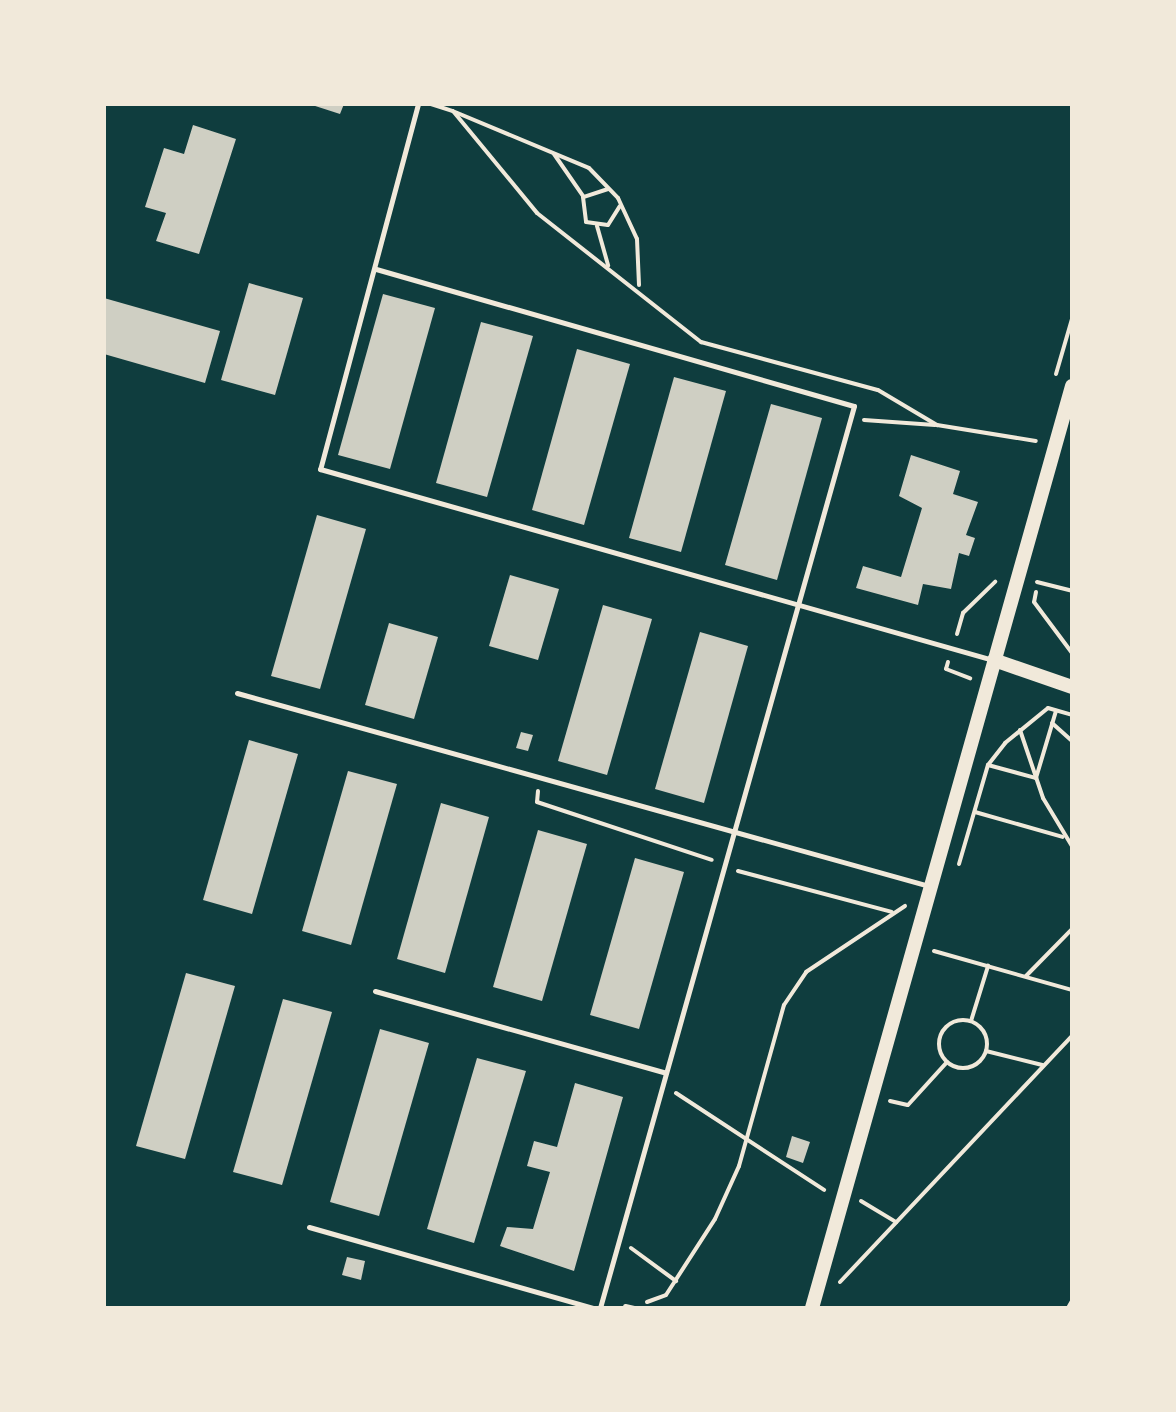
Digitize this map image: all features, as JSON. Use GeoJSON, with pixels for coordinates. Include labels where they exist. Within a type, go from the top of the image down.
{"type":"FeatureCollection","features":[{"type":"Feature","properties":{"kind":"street"},"geometry":{"type":"LineString","coordinates":[[812,1308],[1072,386]]}},
{"type":"Feature","properties":{"kind":"street"},"geometry":{"type":"LineString","coordinates":[[994,660],[1072,687]]}},
{"type":"Feature","properties":{"kind":"lane"},"geometry":{"type":"LineString","coordinates":[[418,104],[320,469],[800,600],[994,660]]}},
{"type":"Feature","properties":{"kind":"lane"},"geometry":{"type":"LineString","coordinates":[[309,1227],[597,1308],[854,406],[376,269]]}},
{"type":"Feature","properties":{"kind":"lane"},"geometry":{"type":"LineString","coordinates":[[237,693],[930,886]]}},
{"type":"Feature","properties":{"kind":"lane"},"geometry":{"type":"LineString","coordinates":[[375,991],[666,1073]]}},
{"type":"Feature","properties":{"kind":"lane"},"geometry":{"type":"LineString","coordinates":[[625,1306],[634,1308]]}},
{"type":"Feature","properties":{"kind":"path"},"geometry":{"type":"LineString","coordinates":[[431,104],[589,168],[618,198],[637,239],[638,286]]}},
{"type":"Feature","properties":{"kind":"path"},"geometry":{"type":"LineString","coordinates":[[453,111],[537,213],[638,286],[701,342],[878,390],[937,425]]}},
{"type":"Feature","properties":{"kind":"path"},"geometry":{"type":"LineString","coordinates":[[553,152],[583,197],[582,215],[597,226],[608,265]]}},
{"type":"Feature","properties":{"kind":"path"},"geometry":{"type":"LineString","coordinates":[[583,197],[599,187],[613,192]]}},
{"type":"Feature","properties":{"kind":"path"},"geometry":{"type":"LineString","coordinates":[[597,226],[615,220],[618,198]]}},
{"type":"Feature","properties":{"kind":"path"},"geometry":{"type":"LineString","coordinates":[[1054,380],[1072,319]]}},
{"type":"Feature","properties":{"kind":"path"},"geometry":{"type":"LineString","coordinates":[[851,419],[937,425],[1036,441]]}},
{"type":"Feature","properties":{"kind":"path"},"geometry":{"type":"LineString","coordinates":[[1033,456],[1041,426]]}},
{"type":"Feature","properties":{"kind":"path"},"geometry":{"type":"LineString","coordinates":[[953,647],[963,613],[1002,571]]}},
{"type":"Feature","properties":{"kind":"path"},"geometry":{"type":"LineString","coordinates":[[1072,591],[1037,582],[1034,602],[1072,653]]}},
{"type":"Feature","properties":{"kind":"path"},"geometry":{"type":"LineString","coordinates":[[958,868],[988,765],[1020,730],[1048,708],[1072,715]]}},
{"type":"Feature","properties":{"kind":"path"},"geometry":{"type":"LineString","coordinates":[[1036,778],[1056,711]]}},
{"type":"Feature","properties":{"kind":"path"},"geometry":{"type":"LineString","coordinates":[[1052,723],[1072,741]]}},
{"type":"Feature","properties":{"kind":"path"},"geometry":{"type":"LineString","coordinates":[[1020,730],[1036,778],[1065,838],[1072,846]]}},
{"type":"Feature","properties":{"kind":"path"},"geometry":{"type":"LineString","coordinates":[[988,765],[1036,778]]}},
{"type":"Feature","properties":{"kind":"path"},"geometry":{"type":"LineString","coordinates":[[539,776],[537,802],[699,852],[724,868],[894,912]]}},
{"type":"Feature","properties":{"kind":"path"},"geometry":{"type":"LineString","coordinates":[[975,812],[1065,838]]}},
{"type":"Feature","properties":{"kind":"path"},"geometry":{"type":"LineString","coordinates":[[625,1306],[666,1295],[715,1219],[747,1138],[784,1005],[806,972],[905,906]]}},
{"type":"Feature","properties":{"kind":"path"},"geometry":{"type":"LineString","coordinates":[[1025,977],[1072,929]]}},
{"type":"Feature","properties":{"kind":"path"},"geometry":{"type":"LineString","coordinates":[[930,966],[938,937]]}},
{"type":"Feature","properties":{"kind":"path"},"geometry":{"type":"LineString","coordinates":[[934,951],[1072,990]]}},
{"type":"Feature","properties":{"kind":"path"},"geometry":{"type":"LineString","coordinates":[[971,1021],[988,966]]}},
{"type":"Feature","properties":{"kind":"path"},"geometry":{"type":"LineString","coordinates":[[971,1021],[985,1033],[986,1051]]}},
{"type":"Feature","properties":{"kind":"path"},"geometry":{"type":"LineString","coordinates":[[971,1021],[945,1028],[939,1046],[947,1062],[965,1068],[986,1051]]}},
{"type":"Feature","properties":{"kind":"path"},"geometry":{"type":"LineString","coordinates":[[836,1287],[1072,1036]]}},
{"type":"Feature","properties":{"kind":"path"},"geometry":{"type":"LineString","coordinates":[[986,1051],[1043,1066]]}},
{"type":"Feature","properties":{"kind":"path"},"geometry":{"type":"LineString","coordinates":[[890,1101],[908,1105],[947,1062]]}},
{"type":"Feature","properties":{"kind":"path"},"geometry":{"type":"LineString","coordinates":[[886,1115],[894,1086]]}},
{"type":"Feature","properties":{"kind":"path"},"geometry":{"type":"LineString","coordinates":[[662,1088],[703,1105],[824,1190]]}},
{"type":"Feature","properties":{"kind":"path"},"geometry":{"type":"LineString","coordinates":[[865,1186],[861,1201],[896,1222]]}},
{"type":"Feature","properties":{"kind":"path"},"geometry":{"type":"LineString","coordinates":[[648,1261],[676,1281]]}},
{"type":"Feature","properties":{"kind":"path"},"geometry":{"type":"LineString","coordinates":[[1068,1308],[1072,1301]]}},
{"type":"Feature","properties":{"kind":"building"},"geometry":{"type":"Polygon","coordinates":[[[309,104],[344,104],[340,114],[309,104]]]}},
{"type":"Feature","properties":{"kind":"building"},"geometry":{"type":"Polygon","coordinates":[[[193,125],[236,139],[199,254],[156,241],[166,213],[145,207],[164,148],[184,154],[193,125]]]}},
{"type":"Feature","properties":{"kind":"building"},"geometry":{"type":"Polygon","coordinates":[[[249,283],[303,298],[275,395],[221,380],[249,283]]]}},
{"type":"Feature","properties":{"kind":"building"},"geometry":{"type":"Polygon","coordinates":[[[383,294],[435,308],[390,469],[338,455],[383,294]]]}},
{"type":"Feature","properties":{"kind":"building"},"geometry":{"type":"Polygon","coordinates":[[[104,298],[220,331],[205,383],[104,354],[104,298]]]}},
{"type":"Feature","properties":{"kind":"building"},"geometry":{"type":"Polygon","coordinates":[[[481,322],[533,336],[487,497],[436,483],[481,322]]]}},
{"type":"Feature","properties":{"kind":"building"},"geometry":{"type":"Polygon","coordinates":[[[577,349],[630,364],[584,525],[532,510],[577,349]]]}},
{"type":"Feature","properties":{"kind":"building"},"geometry":{"type":"Polygon","coordinates":[[[674,377],[726,391],[681,552],[629,538],[674,377]]]}},
{"type":"Feature","properties":{"kind":"building"},"geometry":{"type":"Polygon","coordinates":[[[771,404],[822,418],[777,580],[725,565],[771,404]]]}},
{"type":"Feature","properties":{"kind":"building"},"geometry":{"type":"Polygon","coordinates":[[[911,455],[960,471],[953,494],[978,502],[966,535],[975,538],[969,556],[959,553],[951,589],[923,584],[918,605],[856,588],[863,566],[901,577],[922,508],[899,496],[911,455]]]}},
{"type":"Feature","properties":{"kind":"building"},"geometry":{"type":"Polygon","coordinates":[[[317,515],[366,529],[320,689],[271,676],[317,515]]]}},
{"type":"Feature","properties":{"kind":"building"},"geometry":{"type":"Polygon","coordinates":[[[510,575],[559,589],[538,660],[489,646],[510,575]]]}},
{"type":"Feature","properties":{"kind":"building"},"geometry":{"type":"Polygon","coordinates":[[[603,605],[652,619],[607,775],[558,761],[603,605]]]}},
{"type":"Feature","properties":{"kind":"building"},"geometry":{"type":"Polygon","coordinates":[[[389,623],[438,637],[414,719],[365,705],[389,623]]]}},
{"type":"Feature","properties":{"kind":"building"},"geometry":{"type":"Polygon","coordinates":[[[700,632],[748,646],[704,803],[655,789],[700,632]]]}},
{"type":"Feature","properties":{"kind":"building"},"geometry":{"type":"Polygon","coordinates":[[[521,732],[533,735],[528,751],[516,748],[521,732]]]}},
{"type":"Feature","properties":{"kind":"building"},"geometry":{"type":"Polygon","coordinates":[[[249,740],[298,754],[252,914],[203,900],[249,740]]]}},
{"type":"Feature","properties":{"kind":"building"},"geometry":{"type":"Polygon","coordinates":[[[348,771],[397,784],[351,945],[302,931],[348,771]]]}},
{"type":"Feature","properties":{"kind":"building"},"geometry":{"type":"Polygon","coordinates":[[[441,803],[489,817],[445,973],[397,959],[441,803]]]}},
{"type":"Feature","properties":{"kind":"building"},"geometry":{"type":"Polygon","coordinates":[[[538,830],[587,844],[542,1001],[493,987],[538,830]]]}},
{"type":"Feature","properties":{"kind":"building"},"geometry":{"type":"Polygon","coordinates":[[[635,858],[684,872],[639,1029],[590,1015],[635,858]]]}},
{"type":"Feature","properties":{"kind":"building"},"geometry":{"type":"Polygon","coordinates":[[[186,973],[235,986],[185,1159],[136,1146],[186,973]]]}},
{"type":"Feature","properties":{"kind":"building"},"geometry":{"type":"Polygon","coordinates":[[[283,999],[332,1012],[282,1185],[233,1172],[283,999]]]}},
{"type":"Feature","properties":{"kind":"building"},"geometry":{"type":"Polygon","coordinates":[[[380,1029],[429,1043],[379,1216],[330,1202],[380,1029]]]}},
{"type":"Feature","properties":{"kind":"building"},"geometry":{"type":"Polygon","coordinates":[[[477,1058],[526,1071],[474,1243],[427,1229],[477,1058]]]}},
{"type":"Feature","properties":{"kind":"building"},"geometry":{"type":"Polygon","coordinates":[[[575,1083],[623,1097],[574,1271],[500,1246],[507,1227],[533,1229],[550,1172],[527,1166],[534,1141],[557,1147],[575,1083]]]}},
{"type":"Feature","properties":{"kind":"building"},"geometry":{"type":"Polygon","coordinates":[[[792,1136],[810,1142],[803,1163],[786,1157],[792,1136]]]}},
{"type":"Feature","properties":{"kind":"building"},"geometry":{"type":"Polygon","coordinates":[[[347,1257],[365,1261],[361,1280],[342,1275],[347,1257]]]}}]}
